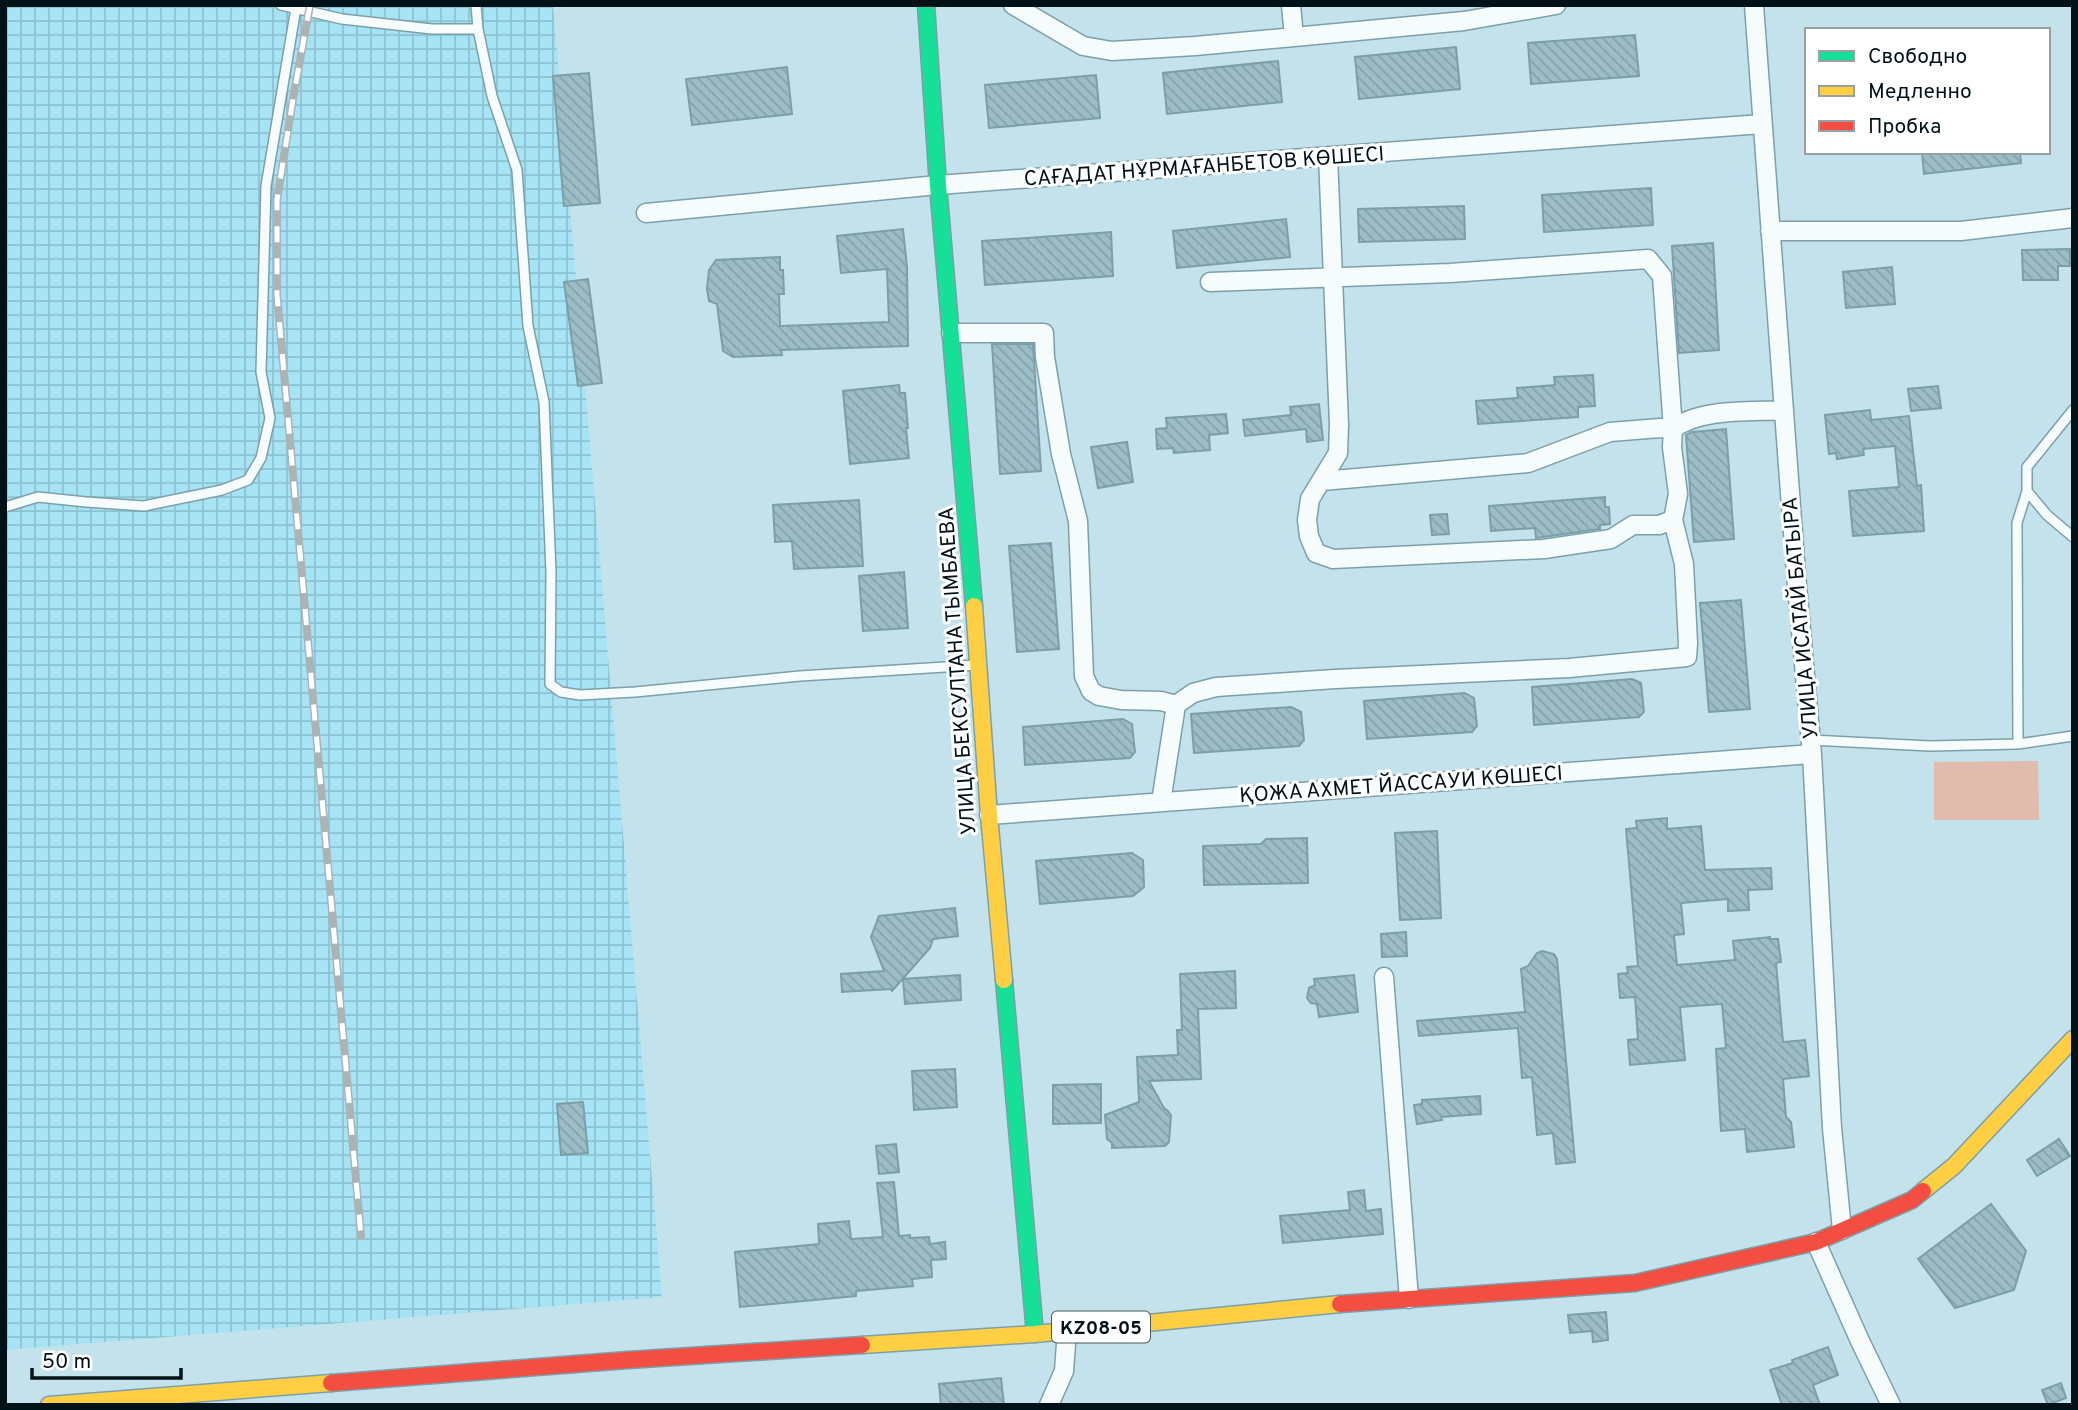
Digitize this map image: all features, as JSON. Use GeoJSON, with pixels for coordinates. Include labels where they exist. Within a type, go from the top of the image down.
{"type":"FeatureCollection","features":[{"type":"Feature","properties":{"kind":"main road","name":"УЛИЦА БЕКСУЛТАНА ТЫМБАЕВА"},"geometry":{"type":"LineString","coordinates":[[926,5],[989,815],[1035,1334]]}},
{"type":"Feature","properties":{"kind":"main road","name":"KZ08-05"},"geometry":{"type":"LineString","coordinates":[[49,1405],[180,1399],[628,1360],[1035,1334],[1346,1303],[1635,1283],[1816,1242],[1912,1200],[1954,1166],[2073,1039]]}},
{"type":"Feature","properties":{"kind":"street"},"geometry":{"type":"LineString","coordinates":[[1013,5],[1083,46],[1112,51],[1195,47],[1464,21],[1556,5]]}},
{"type":"Feature","properties":{"kind":"street"},"geometry":{"type":"LineString","coordinates":[[1291,5],[1294,37]]}},
{"type":"Feature","properties":{"kind":"street","name":"УЛИЦА ИСАТАЙ БАТЫРА"},"geometry":{"type":"LineString","coordinates":[[1754,5],[1811,747],[1832,1128],[1842,1230]]}},
{"type":"Feature","properties":{"kind":"street","name":"САҒАДАТ НҰРМАҒАНБЕТОВ КӨШЕСІ"},"geometry":{"type":"LineString","coordinates":[[646,213],[938,185],[1762,124]]}},
{"type":"Feature","properties":{"kind":"street"},"geometry":{"type":"LineString","coordinates":[[1328,156],[1338,373],[1338,453],[1310,499],[1307,520],[1309,536],[1316,553],[1334,559],[1544,549],[1611,539],[1633,525],[1659,525],[1673,520]]}},
{"type":"Feature","properties":{"kind":"street"},"geometry":{"type":"LineString","coordinates":[[1770,231],[1961,231],[2073,218]]}},
{"type":"Feature","properties":{"kind":"street"},"geometry":{"type":"LineString","coordinates":[[1161,802],[1176,705],[1193,693],[1216,687],[1569,668],[1686,657],[1688,643],[1684,564],[1673,520],[1678,494],[1672,447],[1662,276],[1648,259],[1450,273],[1210,282]]}},
{"type":"Feature","properties":{"kind":"street"},"geometry":{"type":"LineString","coordinates":[[951,333],[1044,333],[1045,357],[1061,454],[1078,521],[1084,676],[1091,691],[1099,696],[1121,700],[1161,701],[1176,705]]}},
{"type":"Feature","properties":{"kind":"street"},"geometry":{"type":"LineString","coordinates":[[1322,481],[1528,463],[1610,432],[1673,429],[1684,420],[1723,413],[1784,410]]}},
{"type":"Feature","properties":{"kind":"street","name":"ҚОЖА АХМЕТ ЙАССАУИ КӨШЕСІ"},"geometry":{"type":"LineString","coordinates":[[989,815],[1811,747]]}},
{"type":"Feature","properties":{"kind":"street"},"geometry":{"type":"LineString","coordinates":[[1384,978],[1409,1299]]}},
{"type":"Feature","properties":{"kind":"street"},"geometry":{"type":"LineString","coordinates":[[1816,1242],[1891,1405]]}},
{"type":"Feature","properties":{"kind":"street"},"geometry":{"type":"LineString","coordinates":[[1049,1405],[1064,1371],[1067,1331]]}},
{"type":"Feature","properties":{"kind":"lane"},"geometry":{"type":"LineString","coordinates":[[281,5],[354,21],[432,29],[478,29]]}},
{"type":"Feature","properties":{"kind":"lane"},"geometry":{"type":"LineString","coordinates":[[476,5],[478,29],[492,96],[517,170],[528,326],[544,402],[551,572],[550,684],[561,692],[580,695],[800,676],[979,665]]}},
{"type":"Feature","properties":{"kind":"lane"},"geometry":{"type":"LineString","coordinates":[[5,507],[38,497],[144,506],[222,490],[248,480],[261,458],[270,418],[261,372],[267,186],[296,8]]}},
{"type":"Feature","properties":{"kind":"lane"},"geometry":{"type":"LineString","coordinates":[[2018,744],[2017,523],[2027,491],[2027,467],[2073,410]]}},
{"type":"Feature","properties":{"kind":"lane"},"geometry":{"type":"LineString","coordinates":[[2027,491],[2047,515],[2073,537]]}},
{"type":"Feature","properties":{"kind":"lane"},"geometry":{"type":"LineString","coordinates":[[1811,747],[2018,744],[2073,736]]}},
{"type":"Feature","properties":{"kind":"shaded area"},"geometry":{"type":"Polygon","coordinates":[[[5,5],[553,5],[662,1297],[5,1350],[5,5]]]}},
{"type":"Feature","properties":{"kind":"shaded area"},"geometry":{"type":"Polygon","coordinates":[[[2038,761],[2039,820],[1934,820],[1934,762],[2038,761]]]}},
{"type":"Feature","properties":{"kind":"building"},"geometry":{"type":"Polygon","coordinates":[[[1635,35],[1639,76],[1531,84],[1528,43],[1635,35]]]}},
{"type":"Feature","properties":{"kind":"building"},"geometry":{"type":"Polygon","coordinates":[[[1456,47],[1460,89],[1359,99],[1355,57],[1456,47]]]}},
{"type":"Feature","properties":{"kind":"building"},"geometry":{"type":"Polygon","coordinates":[[[1278,61],[1282,102],[1167,114],[1163,73],[1278,61]]]}},
{"type":"Feature","properties":{"kind":"building"},"geometry":{"type":"Polygon","coordinates":[[[787,67],[792,114],[692,125],[686,79],[787,67]]]}},
{"type":"Feature","properties":{"kind":"building"},"geometry":{"type":"Polygon","coordinates":[[[589,73],[600,203],[564,206],[553,76],[589,73]]]}},
{"type":"Feature","properties":{"kind":"building"},"geometry":{"type":"Polygon","coordinates":[[[1096,75],[1100,118],[989,128],[985,85],[1096,75]]]}},
{"type":"Feature","properties":{"kind":"building"},"geometry":{"type":"Polygon","coordinates":[[[1922,154],[2020,154],[2021,163],[1924,174],[1922,154]]]}},
{"type":"Feature","properties":{"kind":"building"},"geometry":{"type":"Polygon","coordinates":[[[1651,188],[1653,225],[1544,232],[1542,195],[1651,188]]]}},
{"type":"Feature","properties":{"kind":"building"},"geometry":{"type":"Polygon","coordinates":[[[1464,206],[1465,239],[1359,242],[1358,209],[1464,206]]]}},
{"type":"Feature","properties":{"kind":"building"},"geometry":{"type":"Polygon","coordinates":[[[1286,219],[1290,257],[1177,268],[1173,231],[1286,219]]]}},
{"type":"Feature","properties":{"kind":"building"},"geometry":{"type":"Polygon","coordinates":[[[903,229],[907,267],[908,346],[781,350],[782,355],[733,357],[723,351],[717,304],[709,301],[707,289],[709,270],[716,260],[780,257],[784,294],[779,294],[780,326],[889,322],[887,269],[841,273],[837,236],[903,229]]]}},
{"type":"Feature","properties":{"kind":"building"},"geometry":{"type":"Polygon","coordinates":[[[1111,232],[1113,276],[985,285],[982,241],[1111,232]]]}},
{"type":"Feature","properties":{"kind":"building"},"geometry":{"type":"Polygon","coordinates":[[[1713,243],[1719,350],[1679,353],[1672,246],[1713,243]]]}},
{"type":"Feature","properties":{"kind":"building"},"geometry":{"type":"Polygon","coordinates":[[[2070,249],[2070,266],[2058,266],[2058,280],[2023,280],[2022,250],[2070,249]]]}},
{"type":"Feature","properties":{"kind":"building"},"geometry":{"type":"Polygon","coordinates":[[[1892,267],[1895,304],[1846,308],[1843,272],[1892,267]]]}},
{"type":"Feature","properties":{"kind":"building"},"geometry":{"type":"Polygon","coordinates":[[[588,279],[602,383],[578,386],[564,282],[588,279]]]}},
{"type":"Feature","properties":{"kind":"building"},"geometry":{"type":"Polygon","coordinates":[[[992,344],[1033,344],[1041,471],[1000,474],[992,344]]]}},
{"type":"Feature","properties":{"kind":"building"},"geometry":{"type":"Polygon","coordinates":[[[1593,375],[1595,406],[1578,407],[1578,417],[1478,424],[1476,401],[1518,398],[1517,388],[1555,385],[1554,377],[1593,375]]]}},
{"type":"Feature","properties":{"kind":"building"},"geometry":{"type":"Polygon","coordinates":[[[899,385],[900,393],[905,393],[909,458],[850,464],[843,391],[899,385]]]}},
{"type":"Feature","properties":{"kind":"building"},"geometry":{"type":"Polygon","coordinates":[[[1938,386],[1941,408],[1911,411],[1908,389],[1938,386]]]}},
{"type":"Feature","properties":{"kind":"building"},"geometry":{"type":"Polygon","coordinates":[[[1319,404],[1323,440],[1307,442],[1306,429],[1245,436],[1243,420],[1291,415],[1290,407],[1319,404]]]}},
{"type":"Feature","properties":{"kind":"building"},"geometry":{"type":"Polygon","coordinates":[[[1870,410],[1871,420],[1909,416],[1917,486],[1921,485],[1924,531],[1853,536],[1849,491],[1899,487],[1895,446],[1863,449],[1864,455],[1837,459],[1836,453],[1829,454],[1825,415],[1870,410]]]}},
{"type":"Feature","properties":{"kind":"building"},"geometry":{"type":"Polygon","coordinates":[[[1226,414],[1228,433],[1209,435],[1210,450],[1174,453],[1173,448],[1157,449],[1156,429],[1167,428],[1166,418],[1226,414]]]}},
{"type":"Feature","properties":{"kind":"building"},"geometry":{"type":"Polygon","coordinates":[[[1726,429],[1734,539],[1694,542],[1686,435],[1726,429]]]}},
{"type":"Feature","properties":{"kind":"building"},"geometry":{"type":"Polygon","coordinates":[[[1127,442],[1133,482],[1098,488],[1091,447],[1127,442]]]}},
{"type":"Feature","properties":{"kind":"building"},"geometry":{"type":"Polygon","coordinates":[[[1605,497],[1605,507],[1609,507],[1610,524],[1600,525],[1600,529],[1536,538],[1535,528],[1491,531],[1489,506],[1605,497]]]}},
{"type":"Feature","properties":{"kind":"building"},"geometry":{"type":"Polygon","coordinates":[[[859,500],[863,566],[794,569],[792,541],[775,542],[773,505],[859,500]]]}},
{"type":"Feature","properties":{"kind":"building"},"geometry":{"type":"Polygon","coordinates":[[[1447,514],[1449,534],[1432,535],[1430,515],[1447,514]]]}},
{"type":"Feature","properties":{"kind":"building"},"geometry":{"type":"Polygon","coordinates":[[[1051,543],[1059,649],[1017,652],[1009,546],[1051,543]]]}},
{"type":"Feature","properties":{"kind":"building"},"geometry":{"type":"Polygon","coordinates":[[[904,572],[908,628],[863,631],[859,576],[904,572]]]}},
{"type":"Feature","properties":{"kind":"building"},"geometry":{"type":"Polygon","coordinates":[[[1741,600],[1750,709],[1709,712],[1700,603],[1741,600]]]}},
{"type":"Feature","properties":{"kind":"building"},"geometry":{"type":"Polygon","coordinates":[[[1632,679],[1641,683],[1644,712],[1639,717],[1534,725],[1532,687],[1632,679]]]}},
{"type":"Feature","properties":{"kind":"building"},"geometry":{"type":"Polygon","coordinates":[[[1465,693],[1474,698],[1477,726],[1472,732],[1367,739],[1364,701],[1465,693]]]}},
{"type":"Feature","properties":{"kind":"building"},"geometry":{"type":"Polygon","coordinates":[[[1291,707],[1301,712],[1304,740],[1299,746],[1194,753],[1191,714],[1291,707]]]}},
{"type":"Feature","properties":{"kind":"building"},"geometry":{"type":"Polygon","coordinates":[[[1123,719],[1132,724],[1135,752],[1130,758],[1025,765],[1023,727],[1123,719]]]}},
{"type":"Feature","properties":{"kind":"building"},"geometry":{"type":"Polygon","coordinates":[[[1667,818],[1667,829],[1701,826],[1705,870],[1771,868],[1772,889],[1748,890],[1749,910],[1728,911],[1728,899],[1681,903],[1684,934],[1674,935],[1677,965],[1735,960],[1733,941],[1770,937],[1778,939],[1781,962],[1776,963],[1783,1042],[1805,1040],[1809,1076],[1783,1079],[1786,1117],[1791,1122],[1794,1147],[1747,1152],[1745,1129],[1721,1131],[1716,1049],[1726,1048],[1722,1004],[1680,1007],[1685,1060],[1630,1065],[1628,1040],[1638,1039],[1635,997],[1620,998],[1618,974],[1628,973],[1627,967],[1638,966],[1626,829],[1637,828],[1636,821],[1667,818]]]}},
{"type":"Feature","properties":{"kind":"building"},"geometry":{"type":"Polygon","coordinates":[[[1437,831],[1441,918],[1400,920],[1395,833],[1437,831]]]}},
{"type":"Feature","properties":{"kind":"building"},"geometry":{"type":"Polygon","coordinates":[[[1307,838],[1308,883],[1204,885],[1203,846],[1261,844],[1266,839],[1307,838]]]}},
{"type":"Feature","properties":{"kind":"building"},"geometry":{"type":"Polygon","coordinates":[[[1132,853],[1143,860],[1144,887],[1133,896],[1040,904],[1036,861],[1132,853]]]}},
{"type":"Feature","properties":{"kind":"building"},"geometry":{"type":"Polygon","coordinates":[[[955,908],[958,936],[933,939],[930,948],[892,991],[842,992],[841,974],[884,971],[871,937],[879,916],[955,908]]]}},
{"type":"Feature","properties":{"kind":"building"},"geometry":{"type":"Polygon","coordinates":[[[1406,932],[1407,956],[1382,957],[1381,934],[1406,932]]]}},
{"type":"Feature","properties":{"kind":"building"},"geometry":{"type":"Polygon","coordinates":[[[1542,951],[1554,954],[1557,959],[1575,1162],[1556,1164],[1553,1133],[1537,1135],[1532,1077],[1522,1078],[1518,1028],[1419,1036],[1417,1021],[1525,1012],[1521,969],[1528,966],[1537,953],[1542,951]]]}},
{"type":"Feature","properties":{"kind":"building"},"geometry":{"type":"Polygon","coordinates":[[[1235,971],[1236,1008],[1198,1009],[1201,1079],[1149,1081],[1171,1115],[1169,1142],[1165,1146],[1112,1148],[1112,1143],[1107,1139],[1105,1115],[1139,1102],[1137,1057],[1178,1055],[1177,1030],[1182,1030],[1180,974],[1235,971]]]}},
{"type":"Feature","properties":{"kind":"building"},"geometry":{"type":"Polygon","coordinates":[[[960,975],[961,1000],[905,1004],[903,979],[960,975]]]}},
{"type":"Feature","properties":{"kind":"building"},"geometry":{"type":"Polygon","coordinates":[[[1354,975],[1358,1012],[1319,1017],[1317,1004],[1311,1003],[1307,998],[1309,988],[1315,985],[1314,979],[1354,975]]]}},
{"type":"Feature","properties":{"kind":"building"},"geometry":{"type":"Polygon","coordinates":[[[955,1069],[957,1107],[914,1110],[912,1071],[955,1069]]]}},
{"type":"Feature","properties":{"kind":"building"},"geometry":{"type":"Polygon","coordinates":[[[1101,1084],[1101,1123],[1053,1124],[1053,1085],[1101,1084]]]}},
{"type":"Feature","properties":{"kind":"building"},"geometry":{"type":"Polygon","coordinates":[[[1480,1096],[1481,1114],[1441,1117],[1442,1120],[1417,1124],[1414,1105],[1422,1104],[1422,1100],[1480,1096]]]}},
{"type":"Feature","properties":{"kind":"building"},"geometry":{"type":"Polygon","coordinates":[[[583,1102],[588,1153],[561,1155],[557,1104],[583,1102]]]}},
{"type":"Feature","properties":{"kind":"building"},"geometry":{"type":"Polygon","coordinates":[[[2059,1139],[2070,1156],[2037,1176],[2027,1160],[2059,1139]]]}},
{"type":"Feature","properties":{"kind":"building"},"geometry":{"type":"Polygon","coordinates":[[[896,1144],[899,1172],[879,1174],[876,1146],[896,1144]]]}},
{"type":"Feature","properties":{"kind":"building"},"geometry":{"type":"Polygon","coordinates":[[[894,1182],[899,1236],[929,1237],[930,1244],[945,1242],[946,1259],[931,1260],[932,1277],[912,1279],[913,1286],[856,1291],[856,1296],[740,1307],[735,1252],[819,1244],[818,1224],[849,1221],[851,1239],[883,1237],[877,1183],[894,1182]]]}},
{"type":"Feature","properties":{"kind":"building"},"geometry":{"type":"Polygon","coordinates":[[[1364,1190],[1366,1211],[1381,1209],[1383,1234],[1283,1243],[1280,1216],[1350,1210],[1348,1192],[1364,1190]]]}},
{"type":"Feature","properties":{"kind":"building"},"geometry":{"type":"Polygon","coordinates":[[[1991,1204],[2026,1251],[2014,1290],[1955,1308],[1918,1259],[1991,1204]]]}},
{"type":"Feature","properties":{"kind":"building"},"geometry":{"type":"Polygon","coordinates":[[[1606,1312],[1608,1340],[1593,1342],[1592,1331],[1570,1333],[1568,1315],[1606,1312]]]}},
{"type":"Feature","properties":{"kind":"building"},"geometry":{"type":"Polygon","coordinates":[[[1828,1347],[1838,1375],[1813,1385],[1820,1405],[1782,1405],[1770,1370],[1828,1347]]]}},
{"type":"Feature","properties":{"kind":"building"},"geometry":{"type":"Polygon","coordinates":[[[1001,1378],[1004,1405],[941,1405],[939,1384],[1001,1378]]]}},
{"type":"Feature","properties":{"kind":"building"},"geometry":{"type":"Polygon","coordinates":[[[2061,1383],[2066,1398],[2048,1405],[2042,1390],[2061,1383]]]}},
{"type":"Feature","properties":{"kind":"railway"},"geometry":{"type":"LineString","coordinates":[[310,5],[277,200],[277,295],[361,1236]]}},
{"type":"Feature","properties":{"kind":"traffic: fast"},"geometry":{"type":"LineString","coordinates":[[926,5],[938,185],[974,606]]}},
{"type":"Feature","properties":{"kind":"traffic: fast"},"geometry":{"type":"LineString","coordinates":[[1004,980],[1035,1334]]}},
{"type":"Feature","properties":{"kind":"traffic: slow"},"geometry":{"type":"LineString","coordinates":[[974,606],[1004,980]]}},
{"type":"Feature","properties":{"kind":"traffic: slow"},"geometry":{"type":"LineString","coordinates":[[1923,1191],[1954,1166],[2073,1039]]}},
{"type":"Feature","properties":{"kind":"traffic: slow"},"geometry":{"type":"LineString","coordinates":[[862,1345],[1035,1334],[1340,1304]]}},
{"type":"Feature","properties":{"kind":"traffic: slow"},"geometry":{"type":"LineString","coordinates":[[49,1405],[331,1383]]}},
{"type":"Feature","properties":{"kind":"traffic: jam"},"geometry":{"type":"LineString","coordinates":[[1340,1304],[1635,1283],[1816,1242],[1912,1200],[1923,1191]]}},
{"type":"Feature","properties":{"kind":"traffic: jam"},"geometry":{"type":"LineString","coordinates":[[331,1383],[862,1345]]}}]}
